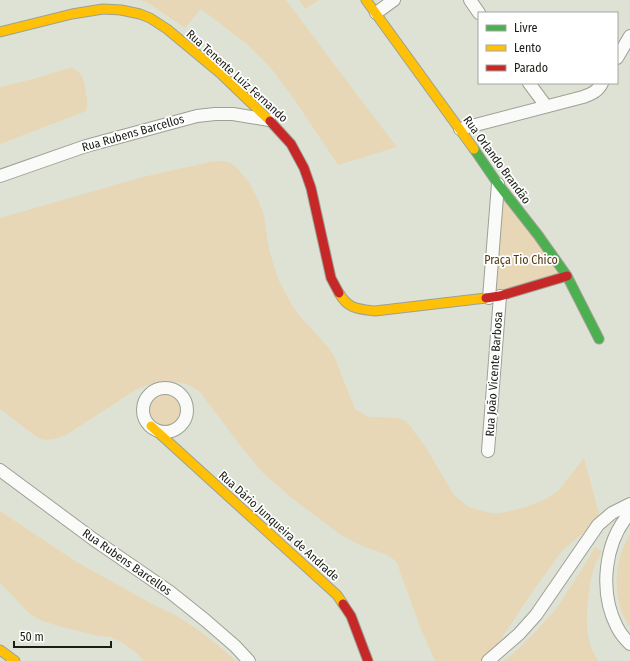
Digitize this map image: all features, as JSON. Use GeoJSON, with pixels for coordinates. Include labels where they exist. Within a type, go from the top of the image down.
{"type":"FeatureCollection","features":[{"type":"Feature","properties":{"kind":"street","name":"Rua Orlando Brandão"},"geometry":{"type":"LineString","coordinates":[[366,0],[498,184],[538,235],[567,276],[599,339]]}},
{"type":"Feature","properties":{"kind":"street"},"geometry":{"type":"LineString","coordinates":[[376,13],[394,0]]}},
{"type":"Feature","properties":{"kind":"street"},"geometry":{"type":"LineString","coordinates":[[470,0],[479,12]]}},
{"type":"Feature","properties":{"kind":"street","name":"Rua Tenente Luiz Fernando"},"geometry":{"type":"LineString","coordinates":[[0,32],[94,10],[121,10],[150,18],[167,29],[220,73],[270,120],[291,144],[304,168],[311,188],[331,278],[340,295],[347,304],[358,309],[375,311],[494,297]]}},
{"type":"Feature","properties":{"kind":"street"},"geometry":{"type":"LineString","coordinates":[[618,56],[630,36]]}},
{"type":"Feature","properties":{"kind":"street"},"geometry":{"type":"LineString","coordinates":[[530,84],[546,106]]}},
{"type":"Feature","properties":{"kind":"street"},"geometry":{"type":"LineString","coordinates":[[460,129],[583,97],[596,91],[601,84]]}},
{"type":"Feature","properties":{"kind":"street","name":"Rua Rubens Barcellos"},"geometry":{"type":"LineString","coordinates":[[0,176],[86,146],[197,116],[232,114],[270,120]]}},
{"type":"Feature","properties":{"kind":"street","name":"Rua João Vicente Barbosa"},"geometry":{"type":"LineString","coordinates":[[488,451],[498,184]]}},
{"type":"Feature","properties":{"kind":"street"},"geometry":{"type":"LineString","coordinates":[[494,297],[567,276]]}},
{"type":"Feature","properties":{"kind":"street","name":"Rua Dário Junqueira de Andrade"},"geometry":{"type":"LineString","coordinates":[[151,426],[337,595],[351,616],[368,661]]}},
{"type":"Feature","properties":{"kind":"street","name":"Rua Rubens Barcellos"},"geometry":{"type":"LineString","coordinates":[[0,470],[93,540],[170,592],[205,620],[249,661]]}},
{"type":"Feature","properties":{"kind":"street"},"geometry":{"type":"LineString","coordinates":[[488,661],[519,634],[536,615],[598,525],[619,509],[630,504]]}},
{"type":"Feature","properties":{"kind":"street"},"geometry":{"type":"LineString","coordinates":[[627,518],[611,548],[607,567],[607,584],[608,598],[612,614],[617,627],[630,644]]}},
{"type":"Feature","properties":{"kind":"street"},"geometry":{"type":"LineString","coordinates":[[593,533],[603,527],[611,526],[614,529],[615,538]]}},
{"type":"Feature","properties":{"kind":"street"},"geometry":{"type":"LineString","coordinates":[[2,652],[15,661]]}},
{"type":"Feature","properties":{"kind":"green space"},"geometry":{"type":"Polygon","coordinates":[[[141,0],[286,0],[397,147],[338,165],[294,99],[270,67],[247,44],[201,9],[185,28],[150,4],[141,0]]]}},
{"type":"Feature","properties":{"kind":"green space"},"geometry":{"type":"Polygon","coordinates":[[[299,0],[319,0],[305,9],[299,0]]]}},
{"type":"Feature","properties":{"kind":"green space"},"geometry":{"type":"Polygon","coordinates":[[[69,68],[77,71],[82,77],[85,85],[87,100],[86,110],[82,113],[0,144],[0,87],[69,68]]]}},
{"type":"Feature","properties":{"kind":"green space"},"geometry":{"type":"Polygon","coordinates":[[[210,162],[229,162],[237,168],[250,184],[264,215],[269,249],[278,279],[299,315],[328,347],[334,356],[355,409],[370,417],[398,418],[406,421],[425,446],[454,495],[469,507],[492,513],[500,513],[523,508],[544,500],[558,491],[584,458],[600,518],[562,551],[535,588],[491,654],[481,661],[435,661],[420,627],[397,563],[387,555],[360,545],[341,535],[293,499],[263,473],[200,392],[193,387],[177,382],[161,382],[145,386],[137,389],[66,435],[49,440],[38,438],[0,409],[0,218],[143,177],[210,162]]]}},
{"type":"Feature","properties":{"kind":"green space","name":"Praça Tio Chico"},"geometry":{"type":"Polygon","coordinates":[[[502,195],[561,274],[495,293],[502,195]]]}},
{"type":"Feature","properties":{"kind":"green space"},"geometry":{"type":"Polygon","coordinates":[[[166,394],[175,397],[179,401],[182,410],[179,419],[175,423],[166,426],[157,423],[153,419],[150,410],[153,401],[157,397],[166,394]]]}},
{"type":"Feature","properties":{"kind":"green space"},"geometry":{"type":"Polygon","coordinates":[[[0,511],[75,561],[152,604],[175,615],[197,629],[236,661],[144,661],[137,653],[111,637],[93,635],[59,626],[42,621],[30,614],[0,583],[0,511]]]}},
{"type":"Feature","properties":{"kind":"green space"},"geometry":{"type":"Polygon","coordinates":[[[630,534],[630,627],[624,617],[620,605],[616,581],[622,549],[630,534]]]}},
{"type":"Feature","properties":{"kind":"green space"},"geometry":{"type":"Polygon","coordinates":[[[595,547],[602,551],[595,565],[592,576],[587,605],[587,625],[590,644],[599,661],[503,661],[516,651],[556,609],[595,547]]]}},
{"type":"Feature","properties":{"kind":"traffic: fast"},"geometry":{"type":"LineString","coordinates":[[474,149],[498,184],[538,235],[567,276],[599,339]]}},
{"type":"Feature","properties":{"kind":"traffic: slow"},"geometry":{"type":"LineString","coordinates":[[366,0],[474,149]]}},
{"type":"Feature","properties":{"kind":"traffic: slow"},"geometry":{"type":"LineString","coordinates":[[0,32],[72,14],[103,9],[121,10],[140,14],[150,18],[167,29],[220,73],[270,121]]}},
{"type":"Feature","properties":{"kind":"traffic: slow"},"geometry":{"type":"LineString","coordinates":[[339,293],[350,305],[359,309],[375,311],[486,298]]}},
{"type":"Feature","properties":{"kind":"traffic: slow"},"geometry":{"type":"LineString","coordinates":[[151,426],[337,595],[343,604]]}},
{"type":"Feature","properties":{"kind":"traffic: slow"},"geometry":{"type":"LineString","coordinates":[[0,650],[15,661]]}},
{"type":"Feature","properties":{"kind":"traffic: jam"},"geometry":{"type":"LineString","coordinates":[[270,121],[291,144],[304,168],[311,188],[331,278],[339,293]]}},
{"type":"Feature","properties":{"kind":"traffic: jam"},"geometry":{"type":"LineString","coordinates":[[486,298],[500,296],[567,276]]}},
{"type":"Feature","properties":{"kind":"traffic: jam"},"geometry":{"type":"LineString","coordinates":[[343,604],[351,616],[368,661]]}}]}
